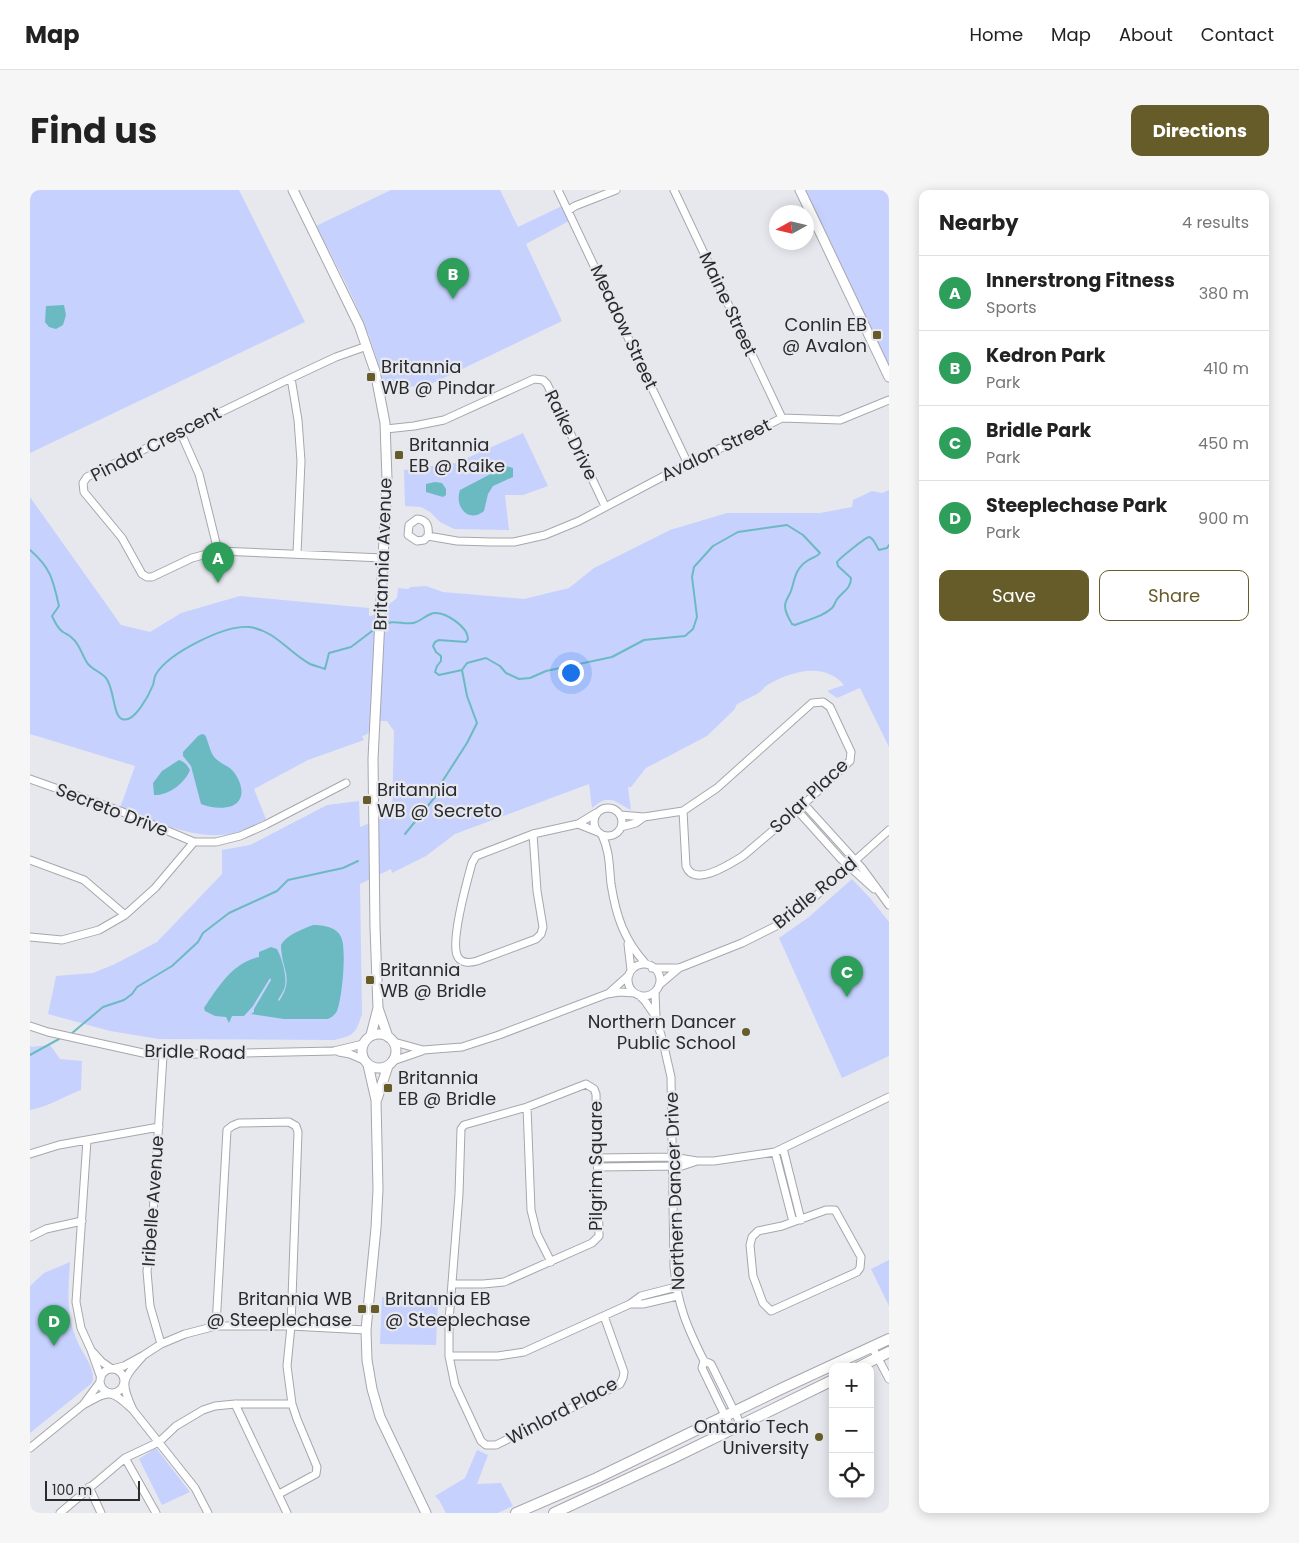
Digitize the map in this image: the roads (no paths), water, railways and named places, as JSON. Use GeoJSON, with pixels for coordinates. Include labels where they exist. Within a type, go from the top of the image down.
{"type":"FeatureCollection","features":[{"type":"Feature","properties":{"kind":"main road"},"geometry":{"type":"LineString","coordinates":[[554,1513],[673,1458],[688,1441],[732,1421],[783,1388],[881,1343]]}},
{"type":"Feature","properties":{"kind":"main road"},"geometry":{"type":"LineString","coordinates":[[868,1363],[886,1355]]}},
{"type":"Feature","properties":{"kind":"main road"},"geometry":{"type":"LineString","coordinates":[[516,1513],[829,1382]]}},
{"type":"Feature","properties":{"kind":"street","name":"Britannia Avenue"},"geometry":{"type":"LineString","coordinates":[[295,190],[352,307],[367,346],[382,402],[386,430],[387,479],[374,727],[373,783],[378,1008]]}},
{"type":"Feature","properties":{"kind":"street","name":"Meadow Street"},"geometry":{"type":"LineString","coordinates":[[558,190],[688,464]]}},
{"type":"Feature","properties":{"kind":"street"},"geometry":{"type":"LineString","coordinates":[[569,210],[616,190]]}},
{"type":"Feature","properties":{"kind":"street","name":"Maine Street"},"geometry":{"type":"LineString","coordinates":[[674,190],[782,418]]}},
{"type":"Feature","properties":{"kind":"street"},"geometry":{"type":"LineString","coordinates":[[800,190],[889,377]]}},
{"type":"Feature","properties":{"kind":"street","name":"Pindar Crescent"},"geometry":{"type":"LineString","coordinates":[[367,346],[336,357],[180,431],[87,477],[83,483],[84,492],[122,538],[144,576],[152,577],[192,558],[218,551],[383,558]]}},
{"type":"Feature","properties":{"kind":"street"},"geometry":{"type":"LineString","coordinates":[[291,378],[298,420],[301,461],[297,554]]}},
{"type":"Feature","properties":{"kind":"street","name":"Raike Drive"},"geometry":{"type":"LineString","coordinates":[[386,430],[444,420],[534,379],[539,379],[547,384],[605,506]]}},
{"type":"Feature","properties":{"kind":"street","name":"Avalon Street"},"geometry":{"type":"LineString","coordinates":[[428,536],[446,540],[475,542],[514,542],[532,539],[560,530],[782,418],[840,420],[889,400]]}},
{"type":"Feature","properties":{"kind":"street"},"geometry":{"type":"LineString","coordinates":[[180,431],[199,474],[218,551]]}},
{"type":"Feature","properties":{"kind":"street","name":"Solar Place"},"geometry":{"type":"LineString","coordinates":[[620,815],[644,817],[683,811],[717,788],[812,703],[823,702],[830,707],[851,752],[851,757],[845,766],[804,804],[743,856],[706,874],[696,876],[688,870],[686,866],[683,811]]}},
{"type":"Feature","properties":{"kind":"street","name":"Secreto Drive"},"geometry":{"type":"LineString","coordinates":[[30,779],[120,811],[194,842]]}},
{"type":"Feature","properties":{"kind":"street"},"geometry":{"type":"LineString","coordinates":[[30,937],[62,940],[99,930],[125,915],[155,888],[194,842],[216,842],[240,836],[266,825],[346,783]]}},
{"type":"Feature","properties":{"kind":"street"},"geometry":{"type":"LineString","coordinates":[[804,804],[855,861],[889,905]]}},
{"type":"Feature","properties":{"kind":"street"},"geometry":{"type":"LineString","coordinates":[[533,834],[537,891],[543,928],[541,934],[536,939],[471,963],[461,960],[457,955],[457,932],[473,860],[480,854],[533,834],[578,824],[603,808],[616,810],[622,821],[609,854]]}},
{"type":"Feature","properties":{"kind":"street"},"geometry":{"type":"LineString","coordinates":[[797,810],[849,867],[880,894]]}},
{"type":"Feature","properties":{"kind":"street"},"geometry":{"type":"LineString","coordinates":[[596,813],[594,822],[609,854],[611,884],[621,926],[627,941],[630,973],[629,985],[636,994]]}},
{"type":"Feature","properties":{"kind":"street","name":"Solar Place"},"geometry":{"type":"LineString","coordinates":[[619,830],[636,823],[644,817]]}},
{"type":"Feature","properties":{"kind":"street"},"geometry":{"type":"LineString","coordinates":[[578,824],[612,836],[619,830]]}},
{"type":"Feature","properties":{"kind":"street","name":"Bridle Road"},"geometry":{"type":"LineString","coordinates":[[657,988],[679,968],[742,943],[778,924],[809,902],[889,830]]}},
{"type":"Feature","properties":{"kind":"street"},"geometry":{"type":"LineString","coordinates":[[30,860],[84,880],[125,915]]}},
{"type":"Feature","properties":{"kind":"street"},"geometry":{"type":"LineString","coordinates":[[371,1035],[379,1034],[391,1040],[423,1050],[447,1049],[478,1042],[607,994],[620,992],[649,996],[657,988],[658,974],[627,941]]}},
{"type":"Feature","properties":{"kind":"street"},"geometry":{"type":"LineString","coordinates":[[607,994],[639,965],[649,966]]}},
{"type":"Feature","properties":{"kind":"street","name":"Bridle Road"},"geometry":{"type":"LineString","coordinates":[[649,966],[679,968]]}},
{"type":"Feature","properties":{"kind":"street","name":"Northern Dancer Drive"},"geometry":{"type":"LineString","coordinates":[[656,1018],[657,988]]}},
{"type":"Feature","properties":{"kind":"street","name":"Northern Dancer Drive"},"geometry":{"type":"LineString","coordinates":[[636,994],[645,1001],[656,1018],[670,1076],[674,1266],[678,1296],[687,1325],[704,1362],[702,1368],[732,1421]]}},
{"type":"Feature","properties":{"kind":"street"},"geometry":{"type":"LineString","coordinates":[[378,1008],[371,1035],[363,1044],[361,1052],[376,1100],[378,1189],[366,1330],[368,1367],[380,1417],[428,1512]]}},
{"type":"Feature","properties":{"kind":"street"},"geometry":{"type":"LineString","coordinates":[[376,1100],[396,1052],[378,1008]]}},
{"type":"Feature","properties":{"kind":"street","name":"Bridle Road"},"geometry":{"type":"LineString","coordinates":[[30,1026],[48,1032],[163,1056],[334,1051],[363,1044]]}},
{"type":"Feature","properties":{"kind":"street"},"geometry":{"type":"LineString","coordinates":[[366,1063],[376,1068],[423,1050]]}},
{"type":"Feature","properties":{"kind":"street","name":"Bridle Road"},"geometry":{"type":"LineString","coordinates":[[334,1051],[350,1054],[366,1063]]}},
{"type":"Feature","properties":{"kind":"street","name":"Iribelle Avenue"},"geometry":{"type":"LineString","coordinates":[[160,1344],[150,1306],[148,1271],[163,1056]]}},
{"type":"Feature","properties":{"kind":"street","name":"Pilgrim Square"},"geometry":{"type":"LineString","coordinates":[[586,1084],[590,1085],[596,1094],[598,1158],[599,1236],[592,1243],[504,1282],[453,1284],[461,1129],[464,1125],[526,1107],[579,1085],[586,1084]]}},
{"type":"Feature","properties":{"kind":"street"},"geometry":{"type":"LineString","coordinates":[[598,1158],[672,1157],[697,1161],[734,1159],[775,1152],[889,1097]]}},
{"type":"Feature","properties":{"kind":"street"},"geometry":{"type":"LineString","coordinates":[[526,1107],[530,1210],[537,1234],[551,1262]]}},
{"type":"Feature","properties":{"kind":"street"},"geometry":{"type":"LineString","coordinates":[[216,1326],[227,1130],[239,1123],[289,1122],[296,1126],[298,1132],[288,1366],[292,1404],[317,1466],[316,1474],[279,1494]]}},
{"type":"Feature","properties":{"kind":"street"},"geometry":{"type":"LineString","coordinates":[[30,1154],[59,1145],[159,1127]]}},
{"type":"Feature","properties":{"kind":"street"},"geometry":{"type":"LineString","coordinates":[[87,1140],[76,1302],[81,1328],[91,1350],[103,1389],[120,1398],[133,1410],[195,1488],[208,1513]]}},
{"type":"Feature","properties":{"kind":"street"},"geometry":{"type":"LineString","coordinates":[[783,1148],[801,1220]]}},
{"type":"Feature","properties":{"kind":"street"},"geometry":{"type":"LineString","coordinates":[[775,1152],[793,1222]]}},
{"type":"Feature","properties":{"kind":"street"},"geometry":{"type":"LineString","coordinates":[[598,1167],[682,1166],[697,1161]]}},
{"type":"Feature","properties":{"kind":"street"},"geometry":{"type":"LineString","coordinates":[[826,1210],[835,1210],[860,1257],[860,1268],[857,1272],[771,1311],[762,1303],[753,1276],[750,1245],[752,1237],[758,1231],[793,1222],[826,1210]]}},
{"type":"Feature","properties":{"kind":"street"},"geometry":{"type":"LineString","coordinates":[[30,1237],[46,1229],[82,1220]]}},
{"type":"Feature","properties":{"kind":"street","name":"Winlord Place"},"geometry":{"type":"LineString","coordinates":[[453,1284],[448,1334],[449,1356],[456,1385],[479,1438],[486,1445],[496,1445],[620,1384],[624,1372],[604,1316]]}},
{"type":"Feature","properties":{"kind":"street"},"geometry":{"type":"LineString","coordinates":[[449,1356],[498,1356],[524,1352],[630,1304],[641,1296],[676,1287]]}},
{"type":"Feature","properties":{"kind":"street"},"geometry":{"type":"LineString","coordinates":[[630,1304],[643,1304],[678,1296]]}},
{"type":"Feature","properties":{"kind":"street"},"geometry":{"type":"LineString","coordinates":[[83,1405],[105,1371],[124,1366],[160,1344],[185,1334],[216,1326],[291,1326],[366,1330]]}},
{"type":"Feature","properties":{"kind":"street"},"geometry":{"type":"LineString","coordinates":[[881,1343],[886,1355],[889,1379]]}},
{"type":"Feature","properties":{"kind":"street"},"geometry":{"type":"LineString","coordinates":[[91,1350],[102,1362],[122,1374],[126,1395],[133,1410]]}},
{"type":"Feature","properties":{"kind":"street"},"geometry":{"type":"LineString","coordinates":[[30,1448],[83,1405],[100,1396],[114,1393],[121,1389],[129,1372],[144,1355]]}},
{"type":"Feature","properties":{"kind":"street","name":"Northern Dancer Drive"},"geometry":{"type":"LineString","coordinates":[[704,1362],[711,1364],[732,1421]]}},
{"type":"Feature","properties":{"kind":"street"},"geometry":{"type":"LineString","coordinates":[[60,1513],[125,1458],[159,1442],[176,1426],[203,1410],[215,1406],[235,1404],[292,1404]]}},
{"type":"Feature","properties":{"kind":"street"},"geometry":{"type":"LineString","coordinates":[[235,1404],[287,1513]]}},
{"type":"Feature","properties":{"kind":"street"},"geometry":{"type":"LineString","coordinates":[[125,1458],[156,1513]]}},
{"type":"Feature","properties":{"kind":"street"},"geometry":{"type":"LineString","coordinates":[[89,1487],[101,1513]]}},
{"type":"Feature","properties":{"kind":"waterway"},"geometry":{"type":"LineString","coordinates":[[382,625],[391,622],[413,623],[434,613],[439,613],[456,621],[467,634],[468,639],[466,642],[439,640],[435,642],[433,646],[441,656],[441,661],[435,672],[439,675],[462,670],[467,663],[486,658],[500,666],[506,673],[519,679],[530,678],[546,671],[612,657],[644,640],[685,636],[693,629],[697,617],[692,577],[694,567],[713,546],[738,532],[787,525],[803,535],[820,553],[800,567],[786,602],[787,615],[792,624],[795,625],[828,611],[848,587],[851,578],[838,566],[837,562],[843,556],[869,537],[874,540],[879,550],[887,548],[889,545]]}},
{"type":"Feature","properties":{"kind":"waterway"},"geometry":{"type":"LineString","coordinates":[[30,550],[43,563],[53,582],[59,606],[52,616],[55,623],[75,641],[88,664],[102,674],[109,682],[117,713],[122,719],[131,717],[140,708],[151,690],[155,675],[163,666],[185,649],[212,635],[238,628],[249,627],[258,629],[267,632],[310,664],[325,669],[329,653],[351,647],[376,628]]}},
{"type":"Feature","properties":{"kind":"waterway"},"geometry":{"type":"LineString","coordinates":[[405,834],[435,797],[440,785],[467,743],[477,723],[467,696],[462,670]]}},
{"type":"Feature","properties":{"kind":"waterway"},"geometry":{"type":"LineString","coordinates":[[71,1034],[103,1007],[124,1000],[137,987],[172,966],[198,942],[203,933],[229,913],[277,891],[288,880],[343,868],[358,861]]}},
{"type":"Feature","properties":{"kind":"waterway"},"geometry":{"type":"LineString","coordinates":[[30,1055],[59,1039]]}},
{"type":"Feature","properties":{"kind":"place","name":"Kedron Park"},"geometry":{"type":"Point","coordinates":[453,299]}},
{"type":"Feature","properties":{"kind":"place","name":"Conlin EB @ Avalon"},"geometry":{"type":"Point","coordinates":[877,335]}},
{"type":"Feature","properties":{"kind":"place","name":"Britannia WB @ Pindar"},"geometry":{"type":"Point","coordinates":[371,377]}},
{"type":"Feature","properties":{"kind":"place","name":"Britannia EB @ Raike"},"geometry":{"type":"Point","coordinates":[399,455]}},
{"type":"Feature","properties":{"kind":"place","name":"Innerstrong Fitness"},"geometry":{"type":"Point","coordinates":[218,583]}},
{"type":"Feature","properties":{"kind":"place","name":"Britannia WB @ Secreto"},"geometry":{"type":"Point","coordinates":[367,800]}},
{"type":"Feature","properties":{"kind":"place","name":"Britannia WB @ Bridle"},"geometry":{"type":"Point","coordinates":[370,980]}},
{"type":"Feature","properties":{"kind":"place","name":"Bridle Park"},"geometry":{"type":"Point","coordinates":[847,997]}},
{"type":"Feature","properties":{"kind":"place","name":"Northern Dancer Public School"},"geometry":{"type":"Point","coordinates":[746,1032]}},
{"type":"Feature","properties":{"kind":"place","name":"Britannia EB @ Bridle"},"geometry":{"type":"Point","coordinates":[388,1088]}},
{"type":"Feature","properties":{"kind":"place","name":"Britannia WB @ Steeplechase"},"geometry":{"type":"Point","coordinates":[362,1309]}},
{"type":"Feature","properties":{"kind":"place","name":"Britannia EB @ Steeplechase"},"geometry":{"type":"Point","coordinates":[375,1309]}},
{"type":"Feature","properties":{"kind":"place","name":"Steeplechase Park"},"geometry":{"type":"Point","coordinates":[54,1346]}},
{"type":"Feature","properties":{"kind":"place","name":"Ontario Tech University"},"geometry":{"type":"Point","coordinates":[819,1437]}}]}
